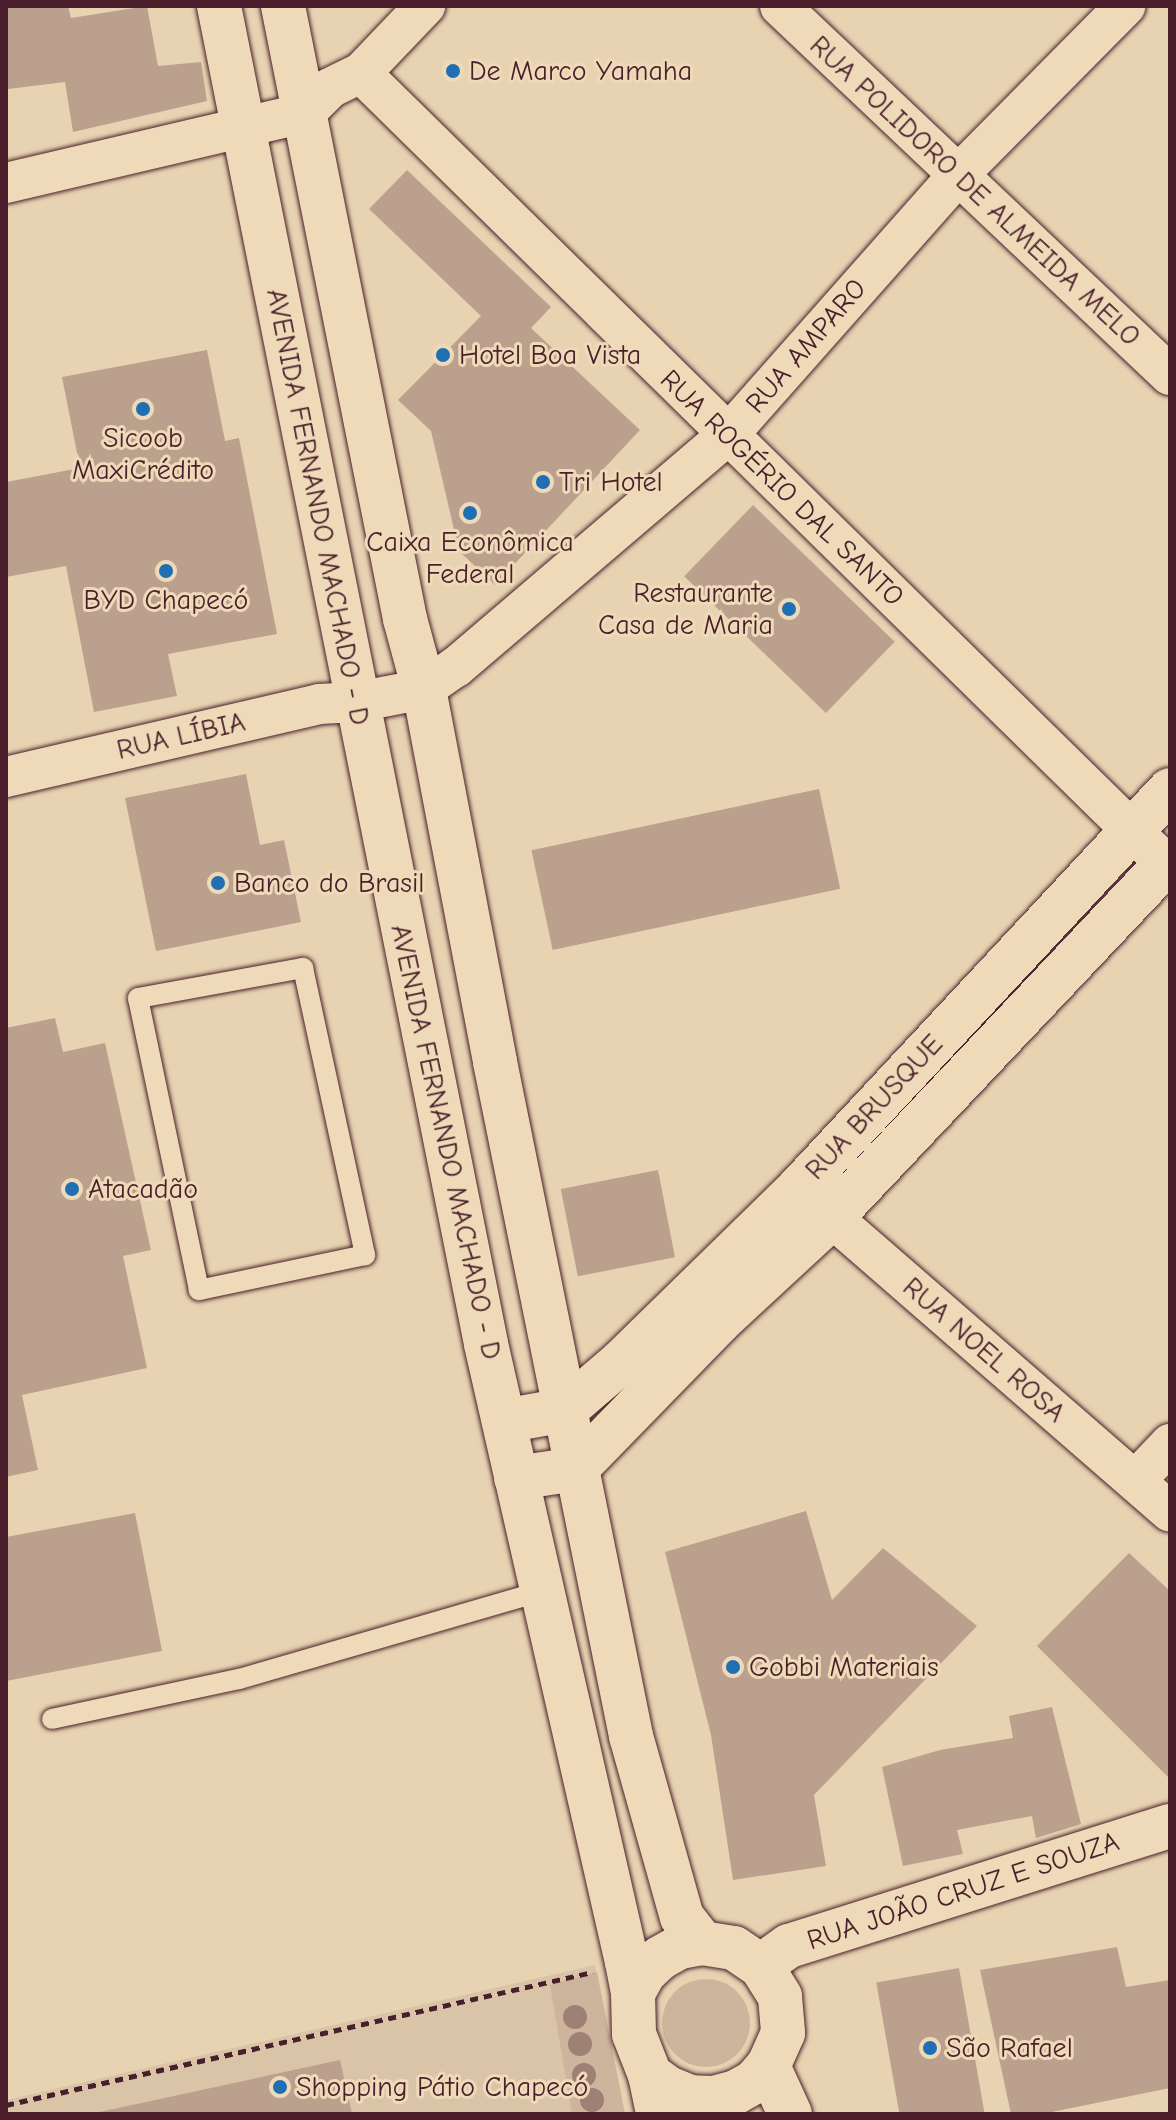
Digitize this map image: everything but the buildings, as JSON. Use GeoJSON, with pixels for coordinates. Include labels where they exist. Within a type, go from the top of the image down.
{"type":"FeatureCollection","features":[{"type":"Feature","properties":{"kind":"main road","name":"AVENIDA FERNANDO MACHADO - D"},"geometry":{"type":"LineString","coordinates":[[219,6],[431,1073],[516,1478],[633,1993]]}},
{"type":"Feature","properties":{"kind":"main road"},"geometry":{"type":"LineString","coordinates":[[283,6],[405,619],[424,689],[495,1062],[631,1736],[682,1917],[702,1943]]}},
{"type":"Feature","properties":{"kind":"main road","name":"RUA BRUSQUE"},"geometry":{"type":"LineString","coordinates":[[576,1469],[720,1293],[799,1188],[1170,790]]}},
{"type":"Feature","properties":{"kind":"main road","name":"RUA BRUSQUE"},"geometry":{"type":"LineString","coordinates":[[565,1410],[621,1362],[830,1219],[1168,863]]}},
{"type":"Feature","properties":{"kind":"main road"},"geometry":{"type":"LineString","coordinates":[[431,1073],[495,1062]]}},
{"type":"Feature","properties":{"kind":"main road"},"geometry":{"type":"LineString","coordinates":[[504,1421],[565,1410]]}},
{"type":"Feature","properties":{"kind":"main road"},"geometry":{"type":"LineString","coordinates":[[516,1478],[576,1469]]}},
{"type":"Feature","properties":{"kind":"main road","name":"RUA JOÃO CRUZ E SOUZA"},"geometry":{"type":"LineString","coordinates":[[761,1966],[789,1946],[1170,1826]]}},
{"type":"Feature","properties":{"kind":"main road"},"geometry":{"type":"LineString","coordinates":[[743,2091],[783,2033],[780,1997],[761,1966],[734,1948],[702,1943],[680,1947],[660,1958],[644,1973],[633,1993],[634,2034],[654,2094],[668,2088],[690,2097],[713,2098],[743,2091],[790,2114]]}},
{"type":"Feature","properties":{"kind":"street"},"geometry":{"type":"LineString","coordinates":[[6,183],[305,113],[330,88],[361,73],[425,6]]}},
{"type":"Feature","properties":{"kind":"street","name":"RUA POLIDORO DE ALMEIDA MELO"},"geometry":{"type":"LineString","coordinates":[[780,6],[1170,375]]}},
{"type":"Feature","properties":{"kind":"street","name":"RUA AMPARO"},"geometry":{"type":"LineString","coordinates":[[424,689],[456,667],[728,435],[958,175],[1125,6]]}},
{"type":"Feature","properties":{"kind":"street","name":"RUA ROGÉRIO DAL SANTO"},"geometry":{"type":"LineString","coordinates":[[361,73],[1168,863]]}},
{"type":"Feature","properties":{"kind":"street","name":"RUA LÍBIA"},"geometry":{"type":"LineString","coordinates":[[6,777],[319,704],[357,702],[424,689]]}},
{"type":"Feature","properties":{"kind":"street","name":"RUA NOEL ROSA"},"geometry":{"type":"LineString","coordinates":[[799,1188],[830,1219],[1170,1511]]}},
{"type":"Feature","properties":{"kind":"street"},"geometry":{"type":"LineString","coordinates":[[1136,1480],[1170,1444]]}},
{"type":"Feature","properties":{"kind":"lane"},"geometry":{"type":"LineString","coordinates":[[303,968],[319,1037],[365,1255],[199,1290],[138,998],[303,968]]}},
{"type":"Feature","properties":{"kind":"lane"},"geometry":{"type":"LineString","coordinates":[[52,1719],[239,1679],[542,1591]]}},
{"type":"Feature","properties":{"kind":"path"},"geometry":{"type":"LineString","coordinates":[[6,2105],[594,1971]]}},
{"type":"Feature","properties":{"kind":"shaded area"},"geometry":{"type":"Polygon","coordinates":[[[595,1965],[625,2114],[6,2114],[6,2100],[595,1965]]]}},
{"type":"Feature","properties":{"kind":"shaded area"},"geometry":{"type":"Polygon","coordinates":[[[597,1972],[625,2114],[572,2114],[550,1985],[597,1972]]]}},
{"type":"Feature","properties":{"kind":"shaded area"},"geometry":{"type":"Polygon","coordinates":[[[706,1979],[723,1983],[737,1992],[746,2006],[750,2023],[746,2040],[737,2054],[723,2063],[706,2067],[689,2063],[675,2054],[666,2040],[662,2023],[666,2006],[675,1992],[689,1983],[706,1979]]]}},
{"type":"Feature","properties":{"kind":"place","name":"De Marco Yamaha"},"geometry":{"type":"Point","coordinates":[453,71]}},
{"type":"Feature","properties":{"kind":"place","name":"Hotel Boa Vista"},"geometry":{"type":"Point","coordinates":[443,355]}},
{"type":"Feature","properties":{"kind":"place","name":"Sicoob MaxiCrédito"},"geometry":{"type":"Point","coordinates":[143,409]}},
{"type":"Feature","properties":{"kind":"place","name":"Tri Hotel"},"geometry":{"type":"Point","coordinates":[543,482]}},
{"type":"Feature","properties":{"kind":"place","name":"Caixa Econômica Federal"},"geometry":{"type":"Point","coordinates":[470,513]}},
{"type":"Feature","properties":{"kind":"place","name":"BYD Chapecó"},"geometry":{"type":"Point","coordinates":[166,571]}},
{"type":"Feature","properties":{"kind":"place","name":"Restaurante Casa de Maria"},"geometry":{"type":"Point","coordinates":[789,609]}},
{"type":"Feature","properties":{"kind":"place","name":"Banco do Brasil"},"geometry":{"type":"Point","coordinates":[218,883]}},
{"type":"Feature","properties":{"kind":"place","name":"Atacadão"},"geometry":{"type":"Point","coordinates":[72,1189]}},
{"type":"Feature","properties":{"kind":"place","name":"Gobbi Materiais"},"geometry":{"type":"Point","coordinates":[733,1667]}},
{"type":"Feature","properties":{"kind":"place","name":"São Rafael"},"geometry":{"type":"Point","coordinates":[930,2048]}},
{"type":"Feature","properties":{"kind":"place","name":"Shopping Pátio Chapecó"},"geometry":{"type":"Point","coordinates":[280,2087]}}]}
